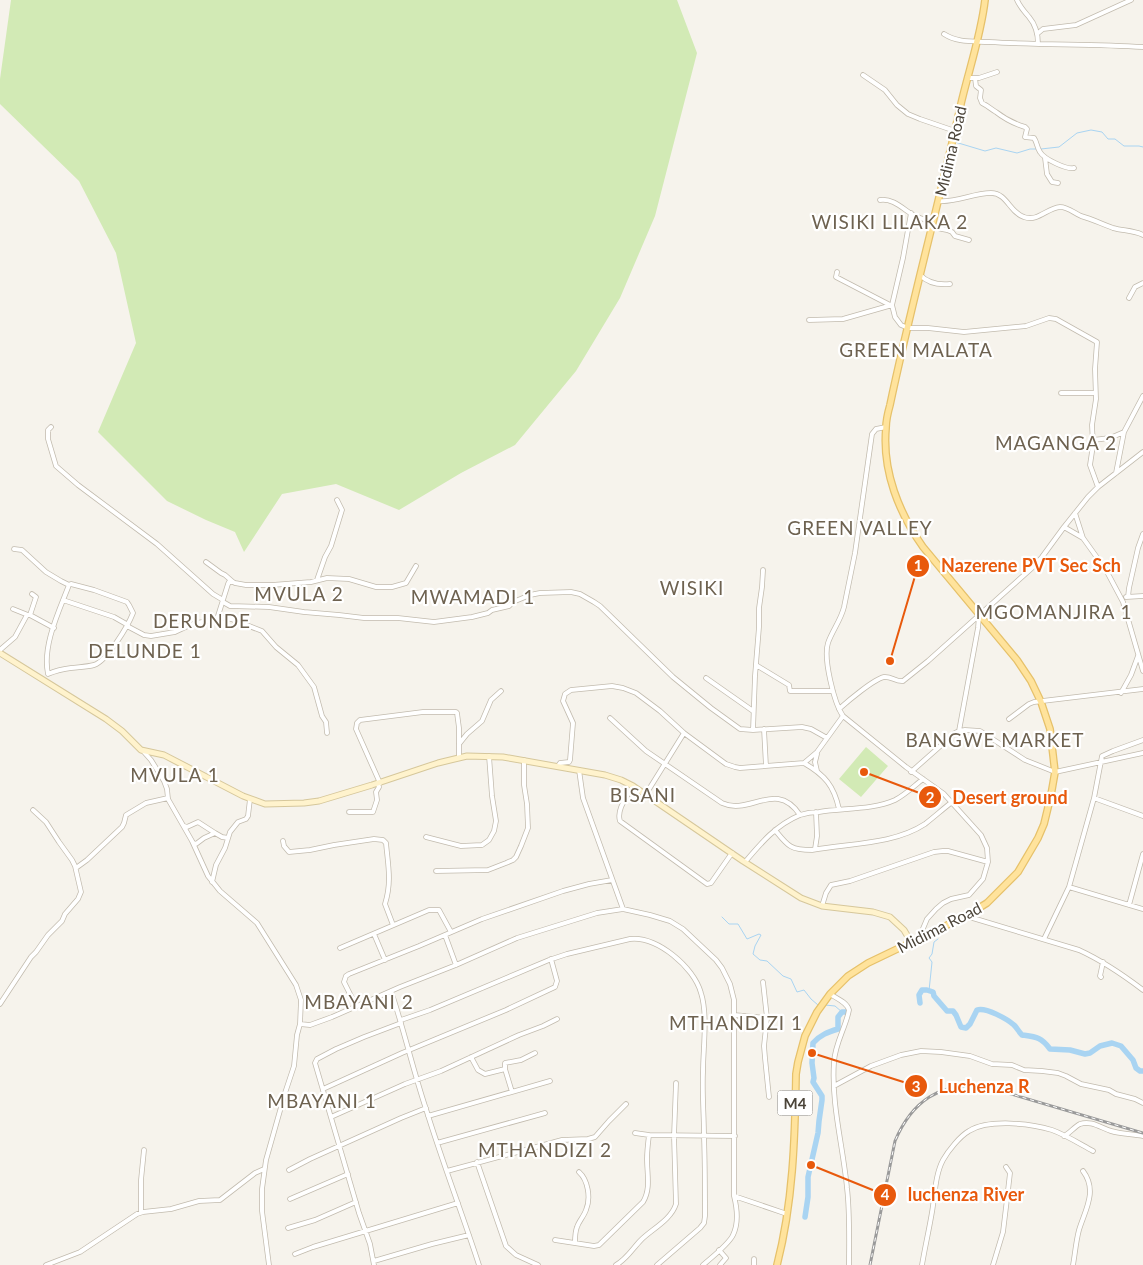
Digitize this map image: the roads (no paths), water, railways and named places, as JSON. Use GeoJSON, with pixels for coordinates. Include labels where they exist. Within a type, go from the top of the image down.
{"type":"FeatureCollection","features":[{"type":"Feature","properties":{"kind":"main road","name":"Midima Road"},"geometry":{"type":"LineString","coordinates":[[777,1265],[788,1214],[793,1166],[796,1074],[801,1049],[812,1021],[830,994],[848,976],[868,963],[966,916],[987,903],[1018,872],[1044,824],[1055,772],[1050,730],[1041,702],[1031,681],[1017,660],[924,547],[904,518],[894,493],[886,452],[886,427],[897,369],[956,131],[977,41],[983,1]]}},
{"type":"Feature","properties":{"kind":"street"},"geometry":{"type":"LineString","coordinates":[[1016,0],[1020,8],[1030,18],[1038,34],[1038,44]]}},
{"type":"Feature","properties":{"kind":"street"},"geometry":{"type":"LineString","coordinates":[[1038,34],[1043,29],[1076,26],[1131,0]]}},
{"type":"Feature","properties":{"kind":"street"},"geometry":{"type":"LineString","coordinates":[[944,34],[963,41],[1143,47]]}},
{"type":"Feature","properties":{"kind":"street"},"geometry":{"type":"LineString","coordinates":[[967,78],[975,78],[997,72]]}},
{"type":"Feature","properties":{"kind":"street"},"geometry":{"type":"LineString","coordinates":[[863,75],[880,86],[908,114],[956,131]]}},
{"type":"Feature","properties":{"kind":"street"},"geometry":{"type":"LineString","coordinates":[[975,78],[976,86],[981,90],[980,98],[982,103],[1006,119],[1025,126],[1027,129],[1025,137],[1036,140],[1040,152],[1045,158],[1068,169],[1074,168]]}},
{"type":"Feature","properties":{"kind":"street"},"geometry":{"type":"LineString","coordinates":[[1045,158],[1047,174],[1052,182],[1058,183]]}},
{"type":"Feature","properties":{"kind":"street"},"geometry":{"type":"LineString","coordinates":[[938,201],[949,202],[993,193],[1002,197],[1022,217],[1036,217],[1056,208],[1064,208],[1114,228],[1130,230],[1143,235]]}},
{"type":"Feature","properties":{"kind":"street"},"geometry":{"type":"LineString","coordinates":[[880,200],[887,199],[892,201],[922,219],[952,232],[955,236],[969,240]]}},
{"type":"Feature","properties":{"kind":"street"},"geometry":{"type":"LineString","coordinates":[[911,213],[903,258],[891,305],[899,324],[908,328],[972,332],[1029,325],[1049,318],[1056,319],[1097,342],[1095,369],[1096,404],[1092,429],[1093,440],[1090,465],[1098,487]]}},
{"type":"Feature","properties":{"kind":"street"},"geometry":{"type":"LineString","coordinates":[[837,272],[835,276],[838,279],[891,305]]}},
{"type":"Feature","properties":{"kind":"street"},"geometry":{"type":"LineString","coordinates":[[920,275],[924,279],[944,285],[950,284]]}},
{"type":"Feature","properties":{"kind":"street"},"geometry":{"type":"LineString","coordinates":[[1129,298],[1135,286],[1143,283]]}},
{"type":"Feature","properties":{"kind":"street"},"geometry":{"type":"LineString","coordinates":[[809,320],[852,318],[891,305]]}},
{"type":"Feature","properties":{"kind":"street"},"geometry":{"type":"LineString","coordinates":[[1060,393],[1096,393]]}},
{"type":"Feature","properties":{"kind":"street"},"geometry":{"type":"LineString","coordinates":[[1116,473],[1124,432],[1143,396]]}},
{"type":"Feature","properties":{"kind":"street"},"geometry":{"type":"LineString","coordinates":[[886,427],[876,429],[872,434],[855,553],[844,607],[828,644],[826,655],[832,691],[843,716],[911,772],[938,789],[981,835],[987,848],[988,862],[983,879],[969,895],[942,903],[930,914],[919,938]]}},
{"type":"Feature","properties":{"kind":"street"},"geometry":{"type":"LineString","coordinates":[[50,428],[48,440],[56,466],[78,485],[157,544],[213,594],[230,606],[262,607],[364,618],[398,618],[434,622],[488,613],[536,594],[571,592],[580,594],[600,606],[673,677],[740,729],[802,727],[811,729],[827,738]]}},
{"type":"Feature","properties":{"kind":"street"},"geometry":{"type":"LineString","coordinates":[[1093,440],[1110,438],[1124,432]]}},
{"type":"Feature","properties":{"kind":"street"},"geometry":{"type":"LineString","coordinates":[[839,709],[862,690],[882,678],[890,678],[899,682],[905,681],[1036,564],[1075,512],[1098,487],[1143,452]]}},
{"type":"Feature","properties":{"kind":"street"},"geometry":{"type":"LineString","coordinates":[[317,580],[324,557],[331,546],[342,510],[337,500]]}},
{"type":"Feature","properties":{"kind":"street"},"geometry":{"type":"LineString","coordinates":[[1075,512],[1083,538],[1104,565],[1121,598],[1143,671]]}},
{"type":"Feature","properties":{"kind":"street"},"geometry":{"type":"LineString","coordinates":[[1064,527],[1083,538]]}},
{"type":"Feature","properties":{"kind":"street"},"geometry":{"type":"LineString","coordinates":[[1128,597],[1128,589],[1143,534]]}},
{"type":"Feature","properties":{"kind":"street"},"geometry":{"type":"LineString","coordinates":[[14,549],[22,550],[46,572],[69,585],[74,584],[127,602],[133,613],[128,625],[104,658],[96,665],[63,669],[48,674]]}},
{"type":"Feature","properties":{"kind":"street"},"geometry":{"type":"LineString","coordinates":[[206,562],[233,582]]}},
{"type":"Feature","properties":{"kind":"street"},"geometry":{"type":"LineString","coordinates":[[217,619],[229,582],[251,585],[293,583],[327,578],[349,579],[373,586],[392,587],[406,582],[416,566]]}},
{"type":"Feature","properties":{"kind":"street"},"geometry":{"type":"LineString","coordinates":[[753,730],[759,608],[763,570]]}},
{"type":"Feature","properties":{"kind":"street"},"geometry":{"type":"LineString","coordinates":[[44,681],[48,674],[48,646],[69,585]]}},
{"type":"Feature","properties":{"kind":"street"},"geometry":{"type":"LineString","coordinates":[[32,594],[36,597],[29,615],[15,637],[0,652],[106,719],[151,760],[164,781],[168,791],[168,798],[212,882],[220,892],[257,923],[299,992],[301,1000],[300,1024],[293,1070],[264,1170],[262,1211],[268,1265]]}},
{"type":"Feature","properties":{"kind":"street"},"geometry":{"type":"LineString","coordinates":[[1121,598],[1143,596]]}},
{"type":"Feature","properties":{"kind":"street"},"geometry":{"type":"LineString","coordinates":[[63,600],[114,617],[144,635],[151,636],[176,632],[190,625],[224,618],[262,630],[276,647],[299,666],[314,687],[322,716],[326,722],[326,734]]}},
{"type":"Feature","properties":{"kind":"street"},"geometry":{"type":"LineString","coordinates":[[13,609],[54,628]]}},
{"type":"Feature","properties":{"kind":"street"},"geometry":{"type":"LineString","coordinates":[[958,731],[979,616]]}},
{"type":"Feature","properties":{"kind":"street"},"geometry":{"type":"LineString","coordinates":[[1121,693],[1138,656]]}},
{"type":"Feature","properties":{"kind":"street"},"geometry":{"type":"LineString","coordinates":[[756,665],[789,685],[790,691],[832,691]]}},
{"type":"Feature","properties":{"kind":"street"},"geometry":{"type":"LineString","coordinates":[[706,678],[754,711]]}},
{"type":"Feature","properties":{"kind":"street"},"geometry":{"type":"LineString","coordinates":[[558,766],[560,763],[569,762],[570,760],[573,723],[563,701],[565,694],[571,690],[612,686],[636,692],[684,734],[730,766],[740,768],[804,763],[818,752]]}},
{"type":"Feature","properties":{"kind":"street"},"geometry":{"type":"LineString","coordinates":[[1009,719],[1029,704],[1143,690]]}},
{"type":"Feature","properties":{"kind":"street"},"geometry":{"type":"LineString","coordinates":[[459,744],[482,721],[491,700],[501,691]]}},
{"type":"Feature","properties":{"kind":"street"},"geometry":{"type":"LineString","coordinates":[[349,812],[373,812],[376,792],[379,787],[356,729],[357,723],[360,720],[423,712],[456,712],[459,728],[459,757]]}},
{"type":"Feature","properties":{"kind":"street"},"geometry":{"type":"LineString","coordinates":[[817,771],[815,762],[818,752],[843,716]]}},
{"type":"Feature","properties":{"kind":"street"},"geometry":{"type":"LineString","coordinates":[[610,718],[646,751],[726,804],[738,806],[767,800],[782,800],[792,805],[800,815]]}},
{"type":"Feature","properties":{"kind":"street"},"geometry":{"type":"LineString","coordinates":[[764,729],[766,766]]}},
{"type":"Feature","properties":{"kind":"street"},"geometry":{"type":"LineString","coordinates":[[911,772],[958,731],[965,730],[980,731],[1025,760],[1055,772],[1143,752]]}},
{"type":"Feature","properties":{"kind":"street"},"geometry":{"type":"LineString","coordinates":[[646,794],[684,734]]}},
{"type":"Feature","properties":{"kind":"street"},"geometry":{"type":"LineString","coordinates":[[1044,939],[1069,888],[1094,798],[1102,756],[1143,740]]}},
{"type":"Feature","properties":{"kind":"street"},"geometry":{"type":"LineString","coordinates":[[141,750],[164,755],[250,799],[265,804],[319,801],[459,757],[489,756],[524,760],[612,776],[646,794],[788,891],[811,903],[822,906],[873,912],[890,917],[904,930],[911,942]]}},
{"type":"Feature","properties":{"kind":"street"},"geometry":{"type":"LineString","coordinates":[[426,837],[461,846],[482,845],[489,840],[494,831],[496,821],[489,756]]}},
{"type":"Feature","properties":{"kind":"street"},"geometry":{"type":"LineString","coordinates":[[436,872],[488,870],[514,860],[528,828],[524,760]]}},
{"type":"Feature","properties":{"kind":"street"},"geometry":{"type":"LineString","coordinates":[[804,763],[827,780],[834,792],[839,809]]}},
{"type":"Feature","properties":{"kind":"street"},"geometry":{"type":"LineString","coordinates":[[579,770],[583,798],[623,909]]}},
{"type":"Feature","properties":{"kind":"street"},"geometry":{"type":"LineString","coordinates":[[745,862],[762,841],[775,830],[800,815],[867,807],[889,802],[901,796],[923,779]]}},
{"type":"Feature","properties":{"kind":"street"},"geometry":{"type":"LineString","coordinates":[[633,786],[619,812],[620,821],[707,884],[711,883],[732,853]]}},
{"type":"Feature","properties":{"kind":"street"},"geometry":{"type":"LineString","coordinates":[[76,868],[122,827],[126,815],[146,803],[168,798]]}},
{"type":"Feature","properties":{"kind":"street"},"geometry":{"type":"LineString","coordinates":[[1094,798],[1143,816]]}},
{"type":"Feature","properties":{"kind":"street"},"geometry":{"type":"LineString","coordinates":[[212,882],[216,864],[225,848],[230,832],[248,816],[250,799]]}},
{"type":"Feature","properties":{"kind":"street"},"geometry":{"type":"LineString","coordinates":[[775,830],[791,848],[801,850],[815,850],[888,839],[925,824],[952,802]]}},
{"type":"Feature","properties":{"kind":"street"},"geometry":{"type":"LineString","coordinates":[[0,1004],[31,957],[62,921],[81,892],[76,868],[72,860],[46,822],[33,810]]}},
{"type":"Feature","properties":{"kind":"street"},"geometry":{"type":"LineString","coordinates":[[815,850],[817,836],[816,812]]}},
{"type":"Feature","properties":{"kind":"street"},"geometry":{"type":"LineString","coordinates":[[184,826],[187,827],[198,822],[222,838],[228,838]]}},
{"type":"Feature","properties":{"kind":"street"},"geometry":{"type":"LineString","coordinates":[[193,843],[196,844],[215,833]]}},
{"type":"Feature","properties":{"kind":"street"},"geometry":{"type":"LineString","coordinates":[[283,841],[284,846],[289,852],[374,839],[383,840],[386,843],[390,881],[385,904],[393,925]]}},
{"type":"Feature","properties":{"kind":"street"},"geometry":{"type":"LineString","coordinates":[[822,906],[826,893],[831,886],[934,852],[943,850],[988,862]]}},
{"type":"Feature","properties":{"kind":"street"},"geometry":{"type":"LineString","coordinates":[[1129,905],[1143,854]]}},
{"type":"Feature","properties":{"kind":"street"},"geometry":{"type":"LineString","coordinates":[[356,1006],[344,982],[346,976],[482,919],[563,891],[612,880]]}},
{"type":"Feature","properties":{"kind":"street"},"geometry":{"type":"LineString","coordinates":[[1069,888],[1143,909]]}},
{"type":"Feature","properties":{"kind":"street"},"geometry":{"type":"LineString","coordinates":[[300,1024],[317,1023],[516,938],[597,914],[623,909],[670,921],[683,929],[716,960],[730,984],[734,1000],[734,1196],[737,1212],[736,1228],[733,1236],[703,1265]]}},
{"type":"Feature","properties":{"kind":"street"},"geometry":{"type":"LineString","coordinates":[[340,948],[426,910],[439,910],[451,932]]}},
{"type":"Feature","properties":{"kind":"street"},"geometry":{"type":"LineString","coordinates":[[966,916],[1079,950],[1118,970],[1143,990]]}},
{"type":"Feature","properties":{"kind":"street"},"geometry":{"type":"LineString","coordinates":[[374,934],[385,960]]}},
{"type":"Feature","properties":{"kind":"street"},"geometry":{"type":"LineString","coordinates":[[445,935],[456,965]]}},
{"type":"Feature","properties":{"kind":"street"},"geometry":{"type":"LineString","coordinates":[[469,1235],[374,1264],[366,1231],[315,1065],[317,1059],[401,1021],[551,959],[606,944],[638,939],[648,941],[665,950],[691,973],[701,990],[704,1011],[704,1223],[694,1234],[657,1265]]}},
{"type":"Feature","properties":{"kind":"street"},"geometry":{"type":"LineString","coordinates":[[323,1089],[555,987],[558,981],[551,959]]}},
{"type":"Feature","properties":{"kind":"street"},"geometry":{"type":"LineString","coordinates":[[1101,978],[1103,962]]}},
{"type":"Feature","properties":{"kind":"street"},"geometry":{"type":"LineString","coordinates":[[764,982],[767,1018],[764,1050],[769,1097]]}},
{"type":"Feature","properties":{"kind":"street"},"geometry":{"type":"LineString","coordinates":[[391,991],[428,1116],[479,1265]]}},
{"type":"Feature","properties":{"kind":"street"},"geometry":{"type":"LineString","coordinates":[[830,994],[848,1006],[834,1061],[834,1086],[848,1190],[849,1265]]}},
{"type":"Feature","properties":{"kind":"street"},"geometry":{"type":"LineString","coordinates":[[734,1015],[767,1018]]}},
{"type":"Feature","properties":{"kind":"street"},"geometry":{"type":"LineString","coordinates":[[331,1117],[417,1079],[441,1071],[557,1019]]}},
{"type":"Feature","properties":{"kind":"street"},"geometry":{"type":"LineString","coordinates":[[834,1086],[872,1066],[901,1055],[921,1051],[941,1052],[970,1056],[992,1064],[1012,1066],[1024,1070],[1058,1073],[1081,1084],[1109,1090],[1116,1094],[1135,1098],[1143,1103]]}},
{"type":"Feature","properties":{"kind":"street"},"geometry":{"type":"LineString","coordinates":[[512,1092],[505,1063],[522,1060],[535,1053]]}},
{"type":"Feature","properties":{"kind":"street"},"geometry":{"type":"LineString","coordinates":[[470,1057],[478,1070],[484,1074],[506,1068]]}},
{"type":"Feature","properties":{"kind":"street"},"geometry":{"type":"LineString","coordinates":[[428,1116],[550,1081]]}},
{"type":"Feature","properties":{"kind":"street"},"geometry":{"type":"LineString","coordinates":[[616,1265],[645,1236],[668,1217],[675,1208],[674,1136],[676,1083]]}},
{"type":"Feature","properties":{"kind":"street"},"geometry":{"type":"LineString","coordinates":[[447,1171],[562,1140],[595,1137],[626,1104]]}},
{"type":"Feature","properties":{"kind":"street"},"geometry":{"type":"LineString","coordinates":[[289,1170],[426,1108]]}},
{"type":"Feature","properties":{"kind":"street"},"geometry":{"type":"LineString","coordinates":[[437,1143],[545,1114]]}},
{"type":"Feature","properties":{"kind":"street"},"geometry":{"type":"LineString","coordinates":[[1064,1136],[1082,1123],[1099,1125],[1111,1131],[1143,1136]]}},
{"type":"Feature","properties":{"kind":"street"},"geometry":{"type":"LineString","coordinates":[[922,1265],[937,1180],[943,1160],[955,1143],[968,1131],[982,1125],[1021,1124],[1052,1130],[1093,1151]]}},
{"type":"Feature","properties":{"kind":"street"},"geometry":{"type":"LineString","coordinates":[[635,1133],[674,1136],[735,1136]]}},
{"type":"Feature","properties":{"kind":"street"},"geometry":{"type":"LineString","coordinates":[[555,1240],[594,1246],[599,1245],[643,1202],[648,1190],[647,1159],[649,1135]]}},
{"type":"Feature","properties":{"kind":"street"},"geometry":{"type":"LineString","coordinates":[[142,1212],[141,1185],[144,1150]]}},
{"type":"Feature","properties":{"kind":"street"},"geometry":{"type":"LineString","coordinates":[[477,1162],[506,1246],[516,1255],[538,1265]]}},
{"type":"Feature","properties":{"kind":"street"},"geometry":{"type":"LineString","coordinates":[[994,1265],[1007,1199],[1010,1173],[1006,1167]]}},
{"type":"Feature","properties":{"kind":"street"},"geometry":{"type":"LineString","coordinates":[[46,1265],[80,1252],[133,1216],[142,1212],[171,1209],[199,1201],[220,1200],[255,1173],[264,1170]]}},
{"type":"Feature","properties":{"kind":"street"},"geometry":{"type":"LineString","coordinates":[[575,1243],[577,1226],[587,1208],[589,1199],[587,1189],[579,1172]]}},
{"type":"Feature","properties":{"kind":"street"},"geometry":{"type":"LineString","coordinates":[[1073,1265],[1079,1232],[1090,1198],[1088,1178],[1083,1172]]}},
{"type":"Feature","properties":{"kind":"street"},"geometry":{"type":"LineString","coordinates":[[290,1199],[348,1174]]}},
{"type":"Feature","properties":{"kind":"street"},"geometry":{"type":"LineString","coordinates":[[734,1196],[788,1214]]}},
{"type":"Feature","properties":{"kind":"street"},"geometry":{"type":"LineString","coordinates":[[288,1228],[315,1220],[356,1202]]}},
{"type":"Feature","properties":{"kind":"street"},"geometry":{"type":"LineString","coordinates":[[295,1254],[458,1203]]}},
{"type":"Feature","properties":{"kind":"street"},"geometry":{"type":"LineString","coordinates":[[719,1250],[726,1258],[720,1265]]}},
{"type":"Feature","properties":{"kind":"street"},"geometry":{"type":"LineString","coordinates":[[754,1259],[754,1265]]}},
{"type":"Feature","properties":{"kind":"waterway"},"geometry":{"type":"LineString","coordinates":[[1041,149],[1059,147],[1077,133],[1091,130],[1102,132],[1108,139],[1115,139],[1124,146],[1143,147]]}},
{"type":"Feature","properties":{"kind":"waterway"},"geometry":{"type":"LineString","coordinates":[[955,142],[985,151],[996,148],[1017,153],[1037,149]]}},
{"type":"Feature","properties":{"kind":"waterway"},"geometry":{"type":"LineString","coordinates":[[722,917],[729,924],[738,924],[747,939],[759,934],[761,935],[753,954],[760,960],[767,961],[783,976],[791,979],[797,992],[804,990],[818,1005]]}},
{"type":"Feature","properties":{"kind":"waterway"},"geometry":{"type":"LineString","coordinates":[[929,991],[932,962],[929,958],[932,954],[934,942],[938,939]]}},
{"type":"Feature","properties":{"kind":"waterway"},"geometry":{"type":"LineString","coordinates":[[920,1003],[919,995],[922,990],[933,992],[934,996],[947,1011],[953,1011],[961,1027],[966,1028],[977,1010],[986,1010],[1011,1023],[1022,1035],[1038,1038],[1050,1049],[1070,1050],[1085,1054],[1100,1046],[1112,1043],[1121,1046],[1133,1060],[1136,1068],[1143,1071]]}},
{"type":"Feature","properties":{"kind":"waterway"},"geometry":{"type":"LineString","coordinates":[[825,1005],[835,1006],[842,1012]]}},
{"type":"Feature","properties":{"kind":"waterway"},"geometry":{"type":"LineString","coordinates":[[805,1217],[808,1177],[818,1133],[822,1100],[822,1096],[813,1082],[813,1043],[824,1034],[838,1029],[838,1017],[842,1012],[847,1012]]}},
{"type":"Feature","properties":{"kind":"railway"},"geometry":{"type":"LineString","coordinates":[[870,1265],[895,1141],[902,1127],[919,1105],[941,1091],[954,1087],[984,1086],[1143,1133]]}},
{"type":"Feature","properties":{"kind":"place","name":"Nazerene PVT Sec Sch"},"geometry":{"type":"Point","coordinates":[890,661]}},
{"type":"Feature","properties":{"kind":"place","name":"Desert ground"},"geometry":{"type":"Point","coordinates":[864,772]}},
{"type":"Feature","properties":{"kind":"place","name":"Luchenza R"},"geometry":{"type":"Point","coordinates":[812,1053]}},
{"type":"Feature","properties":{"kind":"place","name":"luchenza River"},"geometry":{"type":"Point","coordinates":[811,1165]}},
{"type":"Feature","properties":{"kind":"district","name":"WISIKI LILAKA 2"},"geometry":{"type":"Point","coordinates":[890,221]}},
{"type":"Feature","properties":{"kind":"district","name":"GREEN MALATA"},"geometry":{"type":"Point","coordinates":[916,349]}},
{"type":"Feature","properties":{"kind":"district","name":"MAGANGA 2"},"geometry":{"type":"Point","coordinates":[1056,442]}},
{"type":"Feature","properties":{"kind":"district","name":"GREEN VALLEY"},"geometry":{"type":"Point","coordinates":[860,527]}},
{"type":"Feature","properties":{"kind":"district","name":"WISIKI"},"geometry":{"type":"Point","coordinates":[692,587]}},
{"type":"Feature","properties":{"kind":"district","name":"MVULA 2"},"geometry":{"type":"Point","coordinates":[299,593]}},
{"type":"Feature","properties":{"kind":"district","name":"MWAMADI 1"},"geometry":{"type":"Point","coordinates":[473,596]}},
{"type":"Feature","properties":{"kind":"district","name":"MGOMANJIRA 1"},"geometry":{"type":"Point","coordinates":[1054,611]}},
{"type":"Feature","properties":{"kind":"district","name":"DERUNDE"},"geometry":{"type":"Point","coordinates":[202,620]}},
{"type":"Feature","properties":{"kind":"district","name":"DELUNDE 1"},"geometry":{"type":"Point","coordinates":[145,650]}},
{"type":"Feature","properties":{"kind":"district","name":"BANGWE MARKET"},"geometry":{"type":"Point","coordinates":[995,739]}},
{"type":"Feature","properties":{"kind":"district","name":"MVULA 1"},"geometry":{"type":"Point","coordinates":[175,774]}},
{"type":"Feature","properties":{"kind":"district","name":"BISANI"},"geometry":{"type":"Point","coordinates":[643,794]}},
{"type":"Feature","properties":{"kind":"district","name":"MBAYANI 2"},"geometry":{"type":"Point","coordinates":[359,1001]}},
{"type":"Feature","properties":{"kind":"district","name":"MTHANDIZI 1"},"geometry":{"type":"Point","coordinates":[736,1022]}},
{"type":"Feature","properties":{"kind":"district","name":"MBAYANI 1"},"geometry":{"type":"Point","coordinates":[322,1100]}},
{"type":"Feature","properties":{"kind":"district","name":"MTHANDIZI 2"},"geometry":{"type":"Point","coordinates":[545,1149]}}]}
